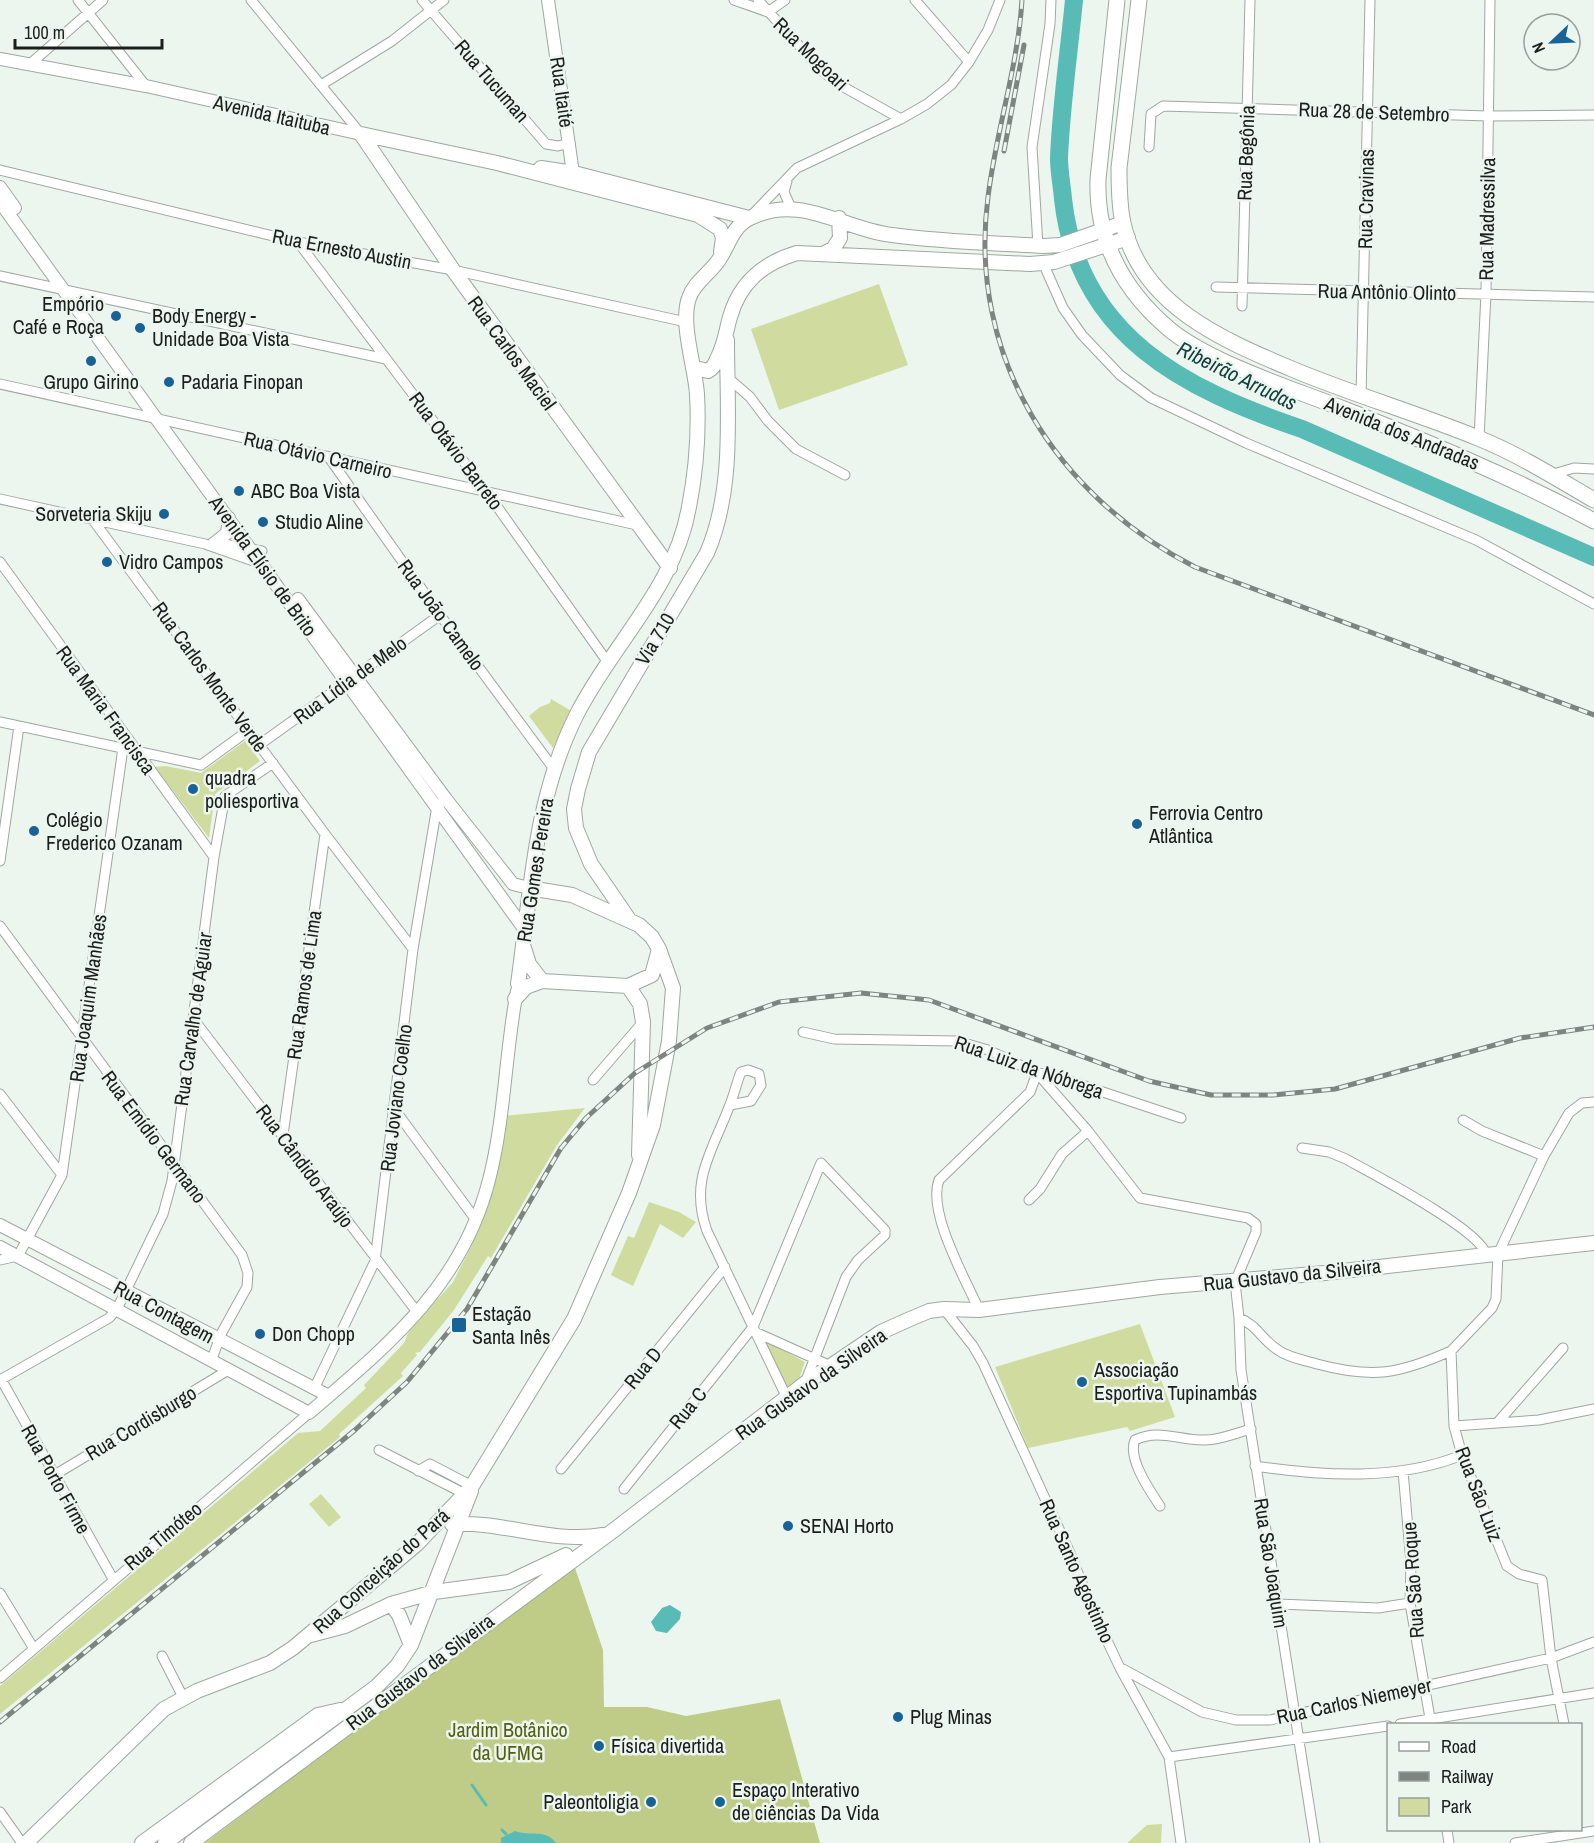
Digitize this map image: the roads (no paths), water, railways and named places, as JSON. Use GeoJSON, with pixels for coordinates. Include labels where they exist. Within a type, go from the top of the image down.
{"type":"FeatureCollection","features":[{"type":"Feature","properties":{"kind":"main road","name":"Avenida dos Andradas"},"geometry":{"type":"LineString","coordinates":[[1117,0],[1098,178],[1097,233],[1102,248],[1143,303],[1170,330],[1192,345],[1260,376],[1471,460],[1530,486],[1594,522]]}},
{"type":"Feature","properties":{"kind":"main road","name":"Avenida dos Andradas"},"geometry":{"type":"LineString","coordinates":[[1139,0],[1119,168],[1125,231],[1149,276],[1186,315],[1241,348],[1361,397],[1479,439],[1594,500]]}},
{"type":"Feature","properties":{"kind":"main road","name":"Avenida Itaituba"},"geometry":{"type":"LineString","coordinates":[[361,134],[749,218]]}},
{"type":"Feature","properties":{"kind":"main road","name":"Rua Carlos Maciel"},"geometry":{"type":"LineString","coordinates":[[361,134],[453,270],[636,525],[670,568]]}},
{"type":"Feature","properties":{"kind":"main road","name":"Avenida Itaituba"},"geometry":{"type":"LineString","coordinates":[[574,179],[698,215],[720,229],[723,238],[720,260]]}},
{"type":"Feature","properties":{"kind":"main road"},"geometry":{"type":"LineString","coordinates":[[749,218],[774,209],[790,208],[839,218],[870,231],[896,236],[1045,246],[1097,233],[1125,231]]}},
{"type":"Feature","properties":{"kind":"main road","name":"Rua Gomes Pereira"},"geometry":{"type":"LineString","coordinates":[[518,984],[533,858],[554,769],[578,713],[641,617],[670,568],[681,543],[693,484],[697,398],[695,368],[686,322],[689,298],[720,260],[734,232],[749,218]]}},
{"type":"Feature","properties":{"kind":"main road"},"geometry":{"type":"LineString","coordinates":[[825,253],[833,249],[840,238],[839,218]]}},
{"type":"Feature","properties":{"kind":"main road"},"geometry":{"type":"LineString","coordinates":[[695,368],[708,371],[713,369],[727,340],[730,318],[737,297],[747,281],[770,263],[797,253],[1049,263],[1102,248],[1125,231]]}},
{"type":"Feature","properties":{"kind":"main road","name":"Via 710"},"geometry":{"type":"LineString","coordinates":[[629,920],[591,864],[576,828],[574,809],[589,752],[707,553],[717,529],[724,481],[727,340]]}},
{"type":"Feature","properties":{"kind":"main road"},"geometry":{"type":"LineString","coordinates":[[515,999],[526,987],[542,981],[628,986],[652,975],[659,949],[647,931],[629,920],[572,895],[530,888]]}},
{"type":"Feature","properties":{"kind":"main road"},"geometry":{"type":"LineString","coordinates":[[524,946],[529,964],[542,981]]}},
{"type":"Feature","properties":{"kind":"main road","name":"Rua Conceição do Pará"},"geometry":{"type":"LineString","coordinates":[[24,1843],[164,1709],[183,1698],[270,1663],[307,1636],[437,1524],[469,1490],[574,1319],[639,1166],[653,1125],[669,1041],[673,988],[659,949]]}},
{"type":"Feature","properties":{"kind":"main road"},"geometry":{"type":"LineString","coordinates":[[628,986],[640,1004],[643,1022],[639,1166]]}},
{"type":"Feature","properties":{"kind":"main road","name":"Rua Gustavo da Silveira"},"geometry":{"type":"LineString","coordinates":[[191,1843],[608,1534],[804,1384],[881,1332],[929,1311],[979,1310],[1160,1287],[1235,1282],[1594,1243]]}},
{"type":"Feature","properties":{"kind":"main road"},"geometry":{"type":"LineString","coordinates":[[469,1490],[476,1512],[484,1525]]}},
{"type":"Feature","properties":{"kind":"main road","name":"Rua Gustavo da Silveira"},"geometry":{"type":"LineString","coordinates":[[165,1843],[376,1687],[397,1666],[411,1645],[434,1592],[469,1490]]}},
{"type":"Feature","properties":{"kind":"main road"},"geometry":{"type":"LineString","coordinates":[[437,1524],[484,1525],[580,1539],[608,1534]]}},
{"type":"Feature","properties":{"kind":"main road"},"geometry":{"type":"LineString","coordinates":[[307,1636],[345,1626],[391,1604],[434,1592],[509,1582],[608,1534]]}},
{"type":"Feature","properties":{"kind":"main road"},"geometry":{"type":"LineString","coordinates":[[391,1604],[399,1614],[411,1645]]}},
{"type":"Feature","properties":{"kind":"main road"},"geometry":{"type":"LineString","coordinates":[[142,1843],[318,1715],[347,1708]]}},
{"type":"Feature","properties":{"kind":"street"},"geometry":{"type":"LineString","coordinates":[[78,0],[146,86]]}},
{"type":"Feature","properties":{"kind":"street"},"geometry":{"type":"LineString","coordinates":[[32,62],[103,0]]}},
{"type":"Feature","properties":{"kind":"street"},"geometry":{"type":"LineString","coordinates":[[251,0],[361,134]]}},
{"type":"Feature","properties":{"kind":"street","name":"Rua Tucuman"},"geometry":{"type":"LineString","coordinates":[[422,0],[546,144],[558,146],[570,143]]}},
{"type":"Feature","properties":{"kind":"street"},"geometry":{"type":"LineString","coordinates":[[321,86],[392,41],[444,0]]}},
{"type":"Feature","properties":{"kind":"street","name":"Rua Itaité"},"geometry":{"type":"LineString","coordinates":[[548,0],[574,179]]}},
{"type":"Feature","properties":{"kind":"street"},"geometry":{"type":"LineString","coordinates":[[734,0],[768,12],[784,0]]}},
{"type":"Feature","properties":{"kind":"street","name":"Rua Mogoari"},"geometry":{"type":"LineString","coordinates":[[758,0],[840,85],[901,119]]}},
{"type":"Feature","properties":{"kind":"street"},"geometry":{"type":"LineString","coordinates":[[915,0],[969,62]]}},
{"type":"Feature","properties":{"kind":"street"},"geometry":{"type":"LineString","coordinates":[[749,218],[797,168],[817,156],[901,119],[927,104],[951,85],[969,62],[988,30],[1000,0]]}},
{"type":"Feature","properties":{"kind":"street"},"geometry":{"type":"LineString","coordinates":[[1045,246],[1032,147],[1050,24],[1051,0]]}},
{"type":"Feature","properties":{"kind":"street","name":"Rua Begônia"},"geometry":{"type":"LineString","coordinates":[[1242,306],[1250,0]]}},
{"type":"Feature","properties":{"kind":"street","name":"Rua Cravinas"},"geometry":{"type":"LineString","coordinates":[[1361,397],[1370,0]]}},
{"type":"Feature","properties":{"kind":"street","name":"Rua Madressilva"},"geometry":{"type":"LineString","coordinates":[[1479,439],[1486,293],[1490,0]]}},
{"type":"Feature","properties":{"kind":"street","name":"Avenida Itaituba"},"geometry":{"type":"LineString","coordinates":[[0,51],[48,66],[361,134]]}},
{"type":"Feature","properties":{"kind":"street","name":"Avenida Itaituba"},"geometry":{"type":"LineString","coordinates":[[0,59],[32,62]]}},
{"type":"Feature","properties":{"kind":"street","name":"Rua 28 de Setembro"},"geometry":{"type":"LineString","coordinates":[[1149,147],[1150,119],[1154,111],[1163,106],[1488,116],[1594,115]]}},
{"type":"Feature","properties":{"kind":"street","name":"Rua Ernesto Austin"},"geometry":{"type":"LineString","coordinates":[[0,170],[298,242],[453,270],[686,322]]}},
{"type":"Feature","properties":{"kind":"street"},"geometry":{"type":"LineString","coordinates":[[787,179],[784,192],[790,208]]}},
{"type":"Feature","properties":{"kind":"street","name":"Avenida Elísio de Brito"},"geometry":{"type":"LineString","coordinates":[[0,187],[70,292]]}},
{"type":"Feature","properties":{"kind":"street","name":"Avenida Elísio de Brito"},"geometry":{"type":"LineString","coordinates":[[0,202],[70,292],[259,555],[442,802],[525,930]]}},
{"type":"Feature","properties":{"kind":"street","name":"Rua Otávio Barreto"},"geometry":{"type":"LineString","coordinates":[[298,242],[486,491],[609,664]]}},
{"type":"Feature","properties":{"kind":"street"},"geometry":{"type":"LineString","coordinates":[[1049,263],[1063,308],[1101,357],[1136,388],[1166,408],[1466,535],[1594,604]]}},
{"type":"Feature","properties":{"kind":"street"},"geometry":{"type":"LineString","coordinates":[[0,276],[386,359]]}},
{"type":"Feature","properties":{"kind":"street","name":"Rua Antônio Olinto"},"geometry":{"type":"LineString","coordinates":[[1216,287],[1242,286],[1365,293],[1486,293],[1594,297]]}},
{"type":"Feature","properties":{"kind":"street"},"geometry":{"type":"LineString","coordinates":[[727,377],[796,449],[845,475]]}},
{"type":"Feature","properties":{"kind":"street","name":"Rua Otávio Carneiro"},"geometry":{"type":"LineString","coordinates":[[0,384],[636,525]]}},
{"type":"Feature","properties":{"kind":"street"},"geometry":{"type":"LineString","coordinates":[[727,403],[731,393],[742,391]]}},
{"type":"Feature","properties":{"kind":"street","name":"Avenida Elísio de Brito"},"geometry":{"type":"LineString","coordinates":[[163,420],[229,518],[259,555]]}},
{"type":"Feature","properties":{"kind":"street","name":"Rua João Camelo"},"geometry":{"type":"LineString","coordinates":[[330,459],[440,615],[554,769]]}},
{"type":"Feature","properties":{"kind":"street"},"geometry":{"type":"LineString","coordinates":[[1550,475],[1574,468],[1594,469]]}},
{"type":"Feature","properties":{"kind":"street"},"geometry":{"type":"LineString","coordinates":[[0,499],[259,555]]}},
{"type":"Feature","properties":{"kind":"street"},"geometry":{"type":"LineString","coordinates":[[211,543],[226,533],[229,518]]}},
{"type":"Feature","properties":{"kind":"street","name":"Rua Carlos Monte Verde"},"geometry":{"type":"LineString","coordinates":[[93,520],[413,949]]}},
{"type":"Feature","properties":{"kind":"street"},"geometry":{"type":"LineString","coordinates":[[211,543],[259,555]]}},
{"type":"Feature","properties":{"kind":"street","name":"Rua Maria Francisca"},"geometry":{"type":"LineString","coordinates":[[0,562],[214,857]]}},
{"type":"Feature","properties":{"kind":"street","name":"Rua Lídia de Melo"},"geometry":{"type":"LineString","coordinates":[[260,745],[440,615]]}},
{"type":"Feature","properties":{"kind":"street"},"geometry":{"type":"LineString","coordinates":[[0,722],[201,765],[249,730]]}},
{"type":"Feature","properties":{"kind":"street"},"geometry":{"type":"LineString","coordinates":[[0,861],[19,726]]}},
{"type":"Feature","properties":{"kind":"street","name":"Rua Joaquim Manhães"},"geometry":{"type":"LineString","coordinates":[[18,1256],[62,1175],[123,748]]}},
{"type":"Feature","properties":{"kind":"street","name":"Rua Carvalho de Aguiar"},"geometry":{"type":"LineString","coordinates":[[117,1309],[168,1200],[195,1020],[214,857],[225,796],[273,764]]}},
{"type":"Feature","properties":{"kind":"street","name":"Avenida Elísio de Brito"},"geometry":{"type":"LineString","coordinates":[[442,802],[513,884],[530,888]]}},
{"type":"Feature","properties":{"kind":"street","name":"Rua Joviano Coelho"},"geometry":{"type":"LineString","coordinates":[[314,1389],[375,1261],[413,949],[442,802]]}},
{"type":"Feature","properties":{"kind":"street","name":"Rua Ramos de Lima"},"geometry":{"type":"LineString","coordinates":[[283,1135],[325,834]]}},
{"type":"Feature","properties":{"kind":"street","name":"Rua Emídio Germano"},"geometry":{"type":"LineString","coordinates":[[0,926],[242,1255],[248,1274],[246,1287],[221,1334],[212,1359]]}},
{"type":"Feature","properties":{"kind":"street","name":"Rua Gomes Pereira"},"geometry":{"type":"LineString","coordinates":[[329,1396],[381,1350],[417,1312],[462,1253],[489,1180],[506,1081],[518,984]]}},
{"type":"Feature","properties":{"kind":"street","name":"Rua Cândido Araújo"},"geometry":{"type":"LineString","coordinates":[[195,1020],[375,1261],[417,1312]]}},
{"type":"Feature","properties":{"kind":"street"},"geometry":{"type":"LineString","coordinates":[[592,1080],[643,1022]]}},
{"type":"Feature","properties":{"kind":"street","name":"Rua Luiz da Nóbrega"},"geometry":{"type":"LineString","coordinates":[[803,1032],[834,1040],[957,1041],[988,1050],[1037,1073],[1052,1075],[1181,1118]]}},
{"type":"Feature","properties":{"kind":"street"},"geometry":{"type":"LineString","coordinates":[[979,1310],[940,1218],[936,1189],[939,1180],[1030,1092],[1037,1073],[1088,1131],[1140,1198],[1254,1221],[1256,1233],[1235,1282]]}},
{"type":"Feature","properties":{"kind":"street"},"geometry":{"type":"LineString","coordinates":[[0,1095],[62,1175]]}},
{"type":"Feature","properties":{"kind":"street"},"geometry":{"type":"LineString","coordinates":[[1239,1318],[1254,1325],[1267,1341],[1284,1353],[1354,1372],[1373,1374],[1395,1371],[1451,1351],[1486,1315],[1496,1299],[1492,1254],[1544,1156],[1569,1113],[1582,1103],[1594,1102]]}},
{"type":"Feature","properties":{"kind":"street"},"geometry":{"type":"LineString","coordinates":[[730,1105],[705,1160],[699,1204],[707,1231],[787,1398]]}},
{"type":"Feature","properties":{"kind":"street"},"geometry":{"type":"LineString","coordinates":[[395,1110],[476,1220]]}},
{"type":"Feature","properties":{"kind":"street"},"geometry":{"type":"LineString","coordinates":[[1463,1120],[1482,1131],[1544,1156]]}},
{"type":"Feature","properties":{"kind":"street"},"geometry":{"type":"LineString","coordinates":[[1029,1200],[1040,1189],[1062,1154],[1088,1131]]}},
{"type":"Feature","properties":{"kind":"street"},"geometry":{"type":"LineString","coordinates":[[1302,1148],[1329,1152],[1346,1159],[1452,1220],[1492,1254]]}},
{"type":"Feature","properties":{"kind":"street","name":"Rua C"},"geometry":{"type":"LineString","coordinates":[[624,1489],[754,1330],[821,1163],[885,1230],[885,1236],[858,1260],[846,1277],[813,1358]]}},
{"type":"Feature","properties":{"kind":"street","name":"Rua Contagem"},"geometry":{"type":"LineString","coordinates":[[0,1225],[220,1342],[329,1396]]}},
{"type":"Feature","properties":{"kind":"street","name":"Rua Contagem"},"geometry":{"type":"LineString","coordinates":[[0,1247],[309,1413]]}},
{"type":"Feature","properties":{"kind":"street"},"geometry":{"type":"LineString","coordinates":[[0,1260],[18,1256]]}},
{"type":"Feature","properties":{"kind":"street","name":"Rua D"},"geometry":{"type":"LineString","coordinates":[[561,1470],[725,1267]]}},
{"type":"Feature","properties":{"kind":"street","name":"Rua São Joaquim"},"geometry":{"type":"LineString","coordinates":[[1235,1282],[1241,1370],[1315,1843]]}},
{"type":"Feature","properties":{"kind":"street"},"geometry":{"type":"LineString","coordinates":[[0,1379],[109,1318],[117,1309]]}},
{"type":"Feature","properties":{"kind":"street","name":"Rua Santo Agostinho"},"geometry":{"type":"LineString","coordinates":[[944,1310],[974,1346],[983,1363],[1120,1668],[1169,1756],[1181,1843]]}},
{"type":"Feature","properties":{"kind":"street"},"geometry":{"type":"LineString","coordinates":[[754,1330],[831,1366]]}},
{"type":"Feature","properties":{"kind":"street"},"geometry":{"type":"LineString","coordinates":[[1498,1422],[1563,1347]]}},
{"type":"Feature","properties":{"kind":"street","name":"Rua São Luiz"},"geometry":{"type":"LineString","coordinates":[[1451,1351],[1454,1426],[1462,1455],[1507,1566],[1519,1574],[1542,1580],[1551,1658],[1564,1723]]}},
{"type":"Feature","properties":{"kind":"street"},"geometry":{"type":"LineString","coordinates":[[804,1384],[813,1358]]}},
{"type":"Feature","properties":{"kind":"street","name":"Rua Cordisburgo"},"geometry":{"type":"LineString","coordinates":[[53,1476],[230,1369]]}},
{"type":"Feature","properties":{"kind":"street","name":"Rua Porto Firme"},"geometry":{"type":"LineString","coordinates":[[0,1379],[113,1579]]}},
{"type":"Feature","properties":{"kind":"street","name":"Rua Timóteo"},"geometry":{"type":"LineString","coordinates":[[0,1678],[329,1396]]}},
{"type":"Feature","properties":{"kind":"street"},"geometry":{"type":"LineString","coordinates":[[1454,1426],[1539,1420],[1594,1409]]}},
{"type":"Feature","properties":{"kind":"street"},"geometry":{"type":"LineString","coordinates":[[1160,1506],[1144,1482],[1133,1450],[1135,1440],[1162,1434],[1206,1440],[1251,1429]]}},
{"type":"Feature","properties":{"kind":"street"},"geometry":{"type":"LineString","coordinates":[[380,1450],[418,1471],[430,1464],[469,1490]]}},
{"type":"Feature","properties":{"kind":"street"},"geometry":{"type":"LineString","coordinates":[[1255,1466],[1299,1473],[1403,1471],[1444,1462],[1462,1455]]}},
{"type":"Feature","properties":{"kind":"street","name":"Rua São Roque"},"geometry":{"type":"LineString","coordinates":[[1403,1471],[1411,1563],[1410,1603],[1431,1723]]}},
{"type":"Feature","properties":{"kind":"street"},"geometry":{"type":"LineString","coordinates":[[0,1593],[34,1649]]}},
{"type":"Feature","properties":{"kind":"street"},"geometry":{"type":"LineString","coordinates":[[1278,1605],[1378,1608],[1410,1603]]}},
{"type":"Feature","properties":{"kind":"street","name":"Rua Carlos Niemeyer"},"geometry":{"type":"LineString","coordinates":[[1120,1668],[1202,1712],[1236,1720],[1270,1720],[1551,1658],[1594,1642]]}},
{"type":"Feature","properties":{"kind":"street"},"geometry":{"type":"LineString","coordinates":[[162,1656],[183,1698]]}},
{"type":"Feature","properties":{"kind":"street"},"geometry":{"type":"LineString","coordinates":[[1431,1723],[1594,1693]]}},
{"type":"Feature","properties":{"kind":"street"},"geometry":{"type":"LineString","coordinates":[[1169,1756],[1387,1726]]}},
{"type":"Feature","properties":{"kind":"street"},"geometry":{"type":"LineString","coordinates":[[0,1812],[24,1843]]}},
{"type":"Feature","properties":{"kind":"street"},"geometry":{"type":"LineString","coordinates":[[1580,1831],[1582,1843]]}},
{"type":"Feature","properties":{"kind":"street"},"geometry":{"type":"LineString","coordinates":[[1515,1843],[1580,1831],[1594,1831]]}},
{"type":"Feature","properties":{"kind":"water"},"geometry":{"type":"Polygon","coordinates":[[[670,1605],[681,1612],[680,1619],[667,1633],[656,1631],[651,1622],[662,1608],[670,1605]]]}},
{"type":"Feature","properties":{"kind":"water"},"geometry":{"type":"Polygon","coordinates":[[[515,1831],[542,1834],[552,1838],[556,1843],[501,1843],[501,1838],[515,1831]]]}},
{"type":"Feature","properties":{"kind":"waterway","name":"Ribeirão Arrudas"},"geometry":{"type":"LineString","coordinates":[[1074,0],[1060,138],[1059,163],[1063,199],[1073,247],[1090,287],[1114,321],[1144,350],[1178,375],[1217,395],[1302,429],[1594,557]]}},
{"type":"Feature","properties":{"kind":"waterway"},"geometry":{"type":"LineString","coordinates":[[472,1785],[486,1805]]}},
{"type":"Feature","properties":{"kind":"waterway"},"geometry":{"type":"LineString","coordinates":[[502,1830],[506,1834]]}},
{"type":"Feature","properties":{"kind":"railway"},"geometry":{"type":"LineString","coordinates":[[1022,0],[1012,74],[988,197],[985,256],[992,312],[1008,365],[1032,415],[1063,461],[1101,502],[1145,537],[1195,567],[1594,715]]}},
{"type":"Feature","properties":{"kind":"railway"},"geometry":{"type":"LineString","coordinates":[[1004,151],[1024,45]]}},
{"type":"Feature","properties":{"kind":"railway"},"geometry":{"type":"LineString","coordinates":[[0,1722],[355,1430],[407,1382],[467,1309],[561,1148],[586,1118],[635,1073],[707,1028],[779,1002],[861,993],[929,1000],[1149,1081],[1211,1095],[1273,1095],[1335,1089],[1520,1038],[1594,1027]]}},
{"type":"Feature","properties":{"kind":"place","name":"Empório Café e Roça"},"geometry":{"type":"Point","coordinates":[116,316]}},
{"type":"Feature","properties":{"kind":"place","name":"Body Energy - Unidade Boa Vista"},"geometry":{"type":"Point","coordinates":[140,328]}},
{"type":"Feature","properties":{"kind":"place","name":"Grupo Girino"},"geometry":{"type":"Point","coordinates":[91,361]}},
{"type":"Feature","properties":{"kind":"place","name":"Padaria Finopan"},"geometry":{"type":"Point","coordinates":[169,382]}},
{"type":"Feature","properties":{"kind":"place","name":"ABC Boa Vista"},"geometry":{"type":"Point","coordinates":[239,491]}},
{"type":"Feature","properties":{"kind":"place","name":"Sorveteria Skiju"},"geometry":{"type":"Point","coordinates":[164,514]}},
{"type":"Feature","properties":{"kind":"place","name":"Studio Aline"},"geometry":{"type":"Point","coordinates":[263,522]}},
{"type":"Feature","properties":{"kind":"place","name":"Vidro Campos"},"geometry":{"type":"Point","coordinates":[107,562]}},
{"type":"Feature","properties":{"kind":"place","name":"quadra poliesportiva"},"geometry":{"type":"Point","coordinates":[193,789]}},
{"type":"Feature","properties":{"kind":"place","name":"Ferrovia Centro Atlântica"},"geometry":{"type":"Point","coordinates":[1137,824]}},
{"type":"Feature","properties":{"kind":"place","name":"Colégio Frederico Ozanam"},"geometry":{"type":"Point","coordinates":[34,831]}},
{"type":"Feature","properties":{"kind":"place","name":"Estação Santa Inês"},"geometry":{"type":"Point","coordinates":[459,1325]}},
{"type":"Feature","properties":{"kind":"place","name":"Don Chopp"},"geometry":{"type":"Point","coordinates":[260,1334]}},
{"type":"Feature","properties":{"kind":"place","name":"Associação Esportiva Tupinambás"},"geometry":{"type":"Point","coordinates":[1082,1382]}},
{"type":"Feature","properties":{"kind":"place","name":"SENAI Horto"},"geometry":{"type":"Point","coordinates":[788,1526]}},
{"type":"Feature","properties":{"kind":"place","name":"Plug Minas"},"geometry":{"type":"Point","coordinates":[898,1717]}},
{"type":"Feature","properties":{"kind":"place","name":"Física divertida"},"geometry":{"type":"Point","coordinates":[599,1746]}},
{"type":"Feature","properties":{"kind":"place","name":"Paleontoligia"},"geometry":{"type":"Point","coordinates":[651,1802]}},
{"type":"Feature","properties":{"kind":"place","name":"Espaço Interativo de ciências Da Vida"},"geometry":{"type":"Point","coordinates":[720,1802]}},
{"type":"Feature","properties":{"kind":"park label","name":"Jardim Botânico da UFMG"},"geometry":{"type":"Point","coordinates":[508,1742]}}]}
